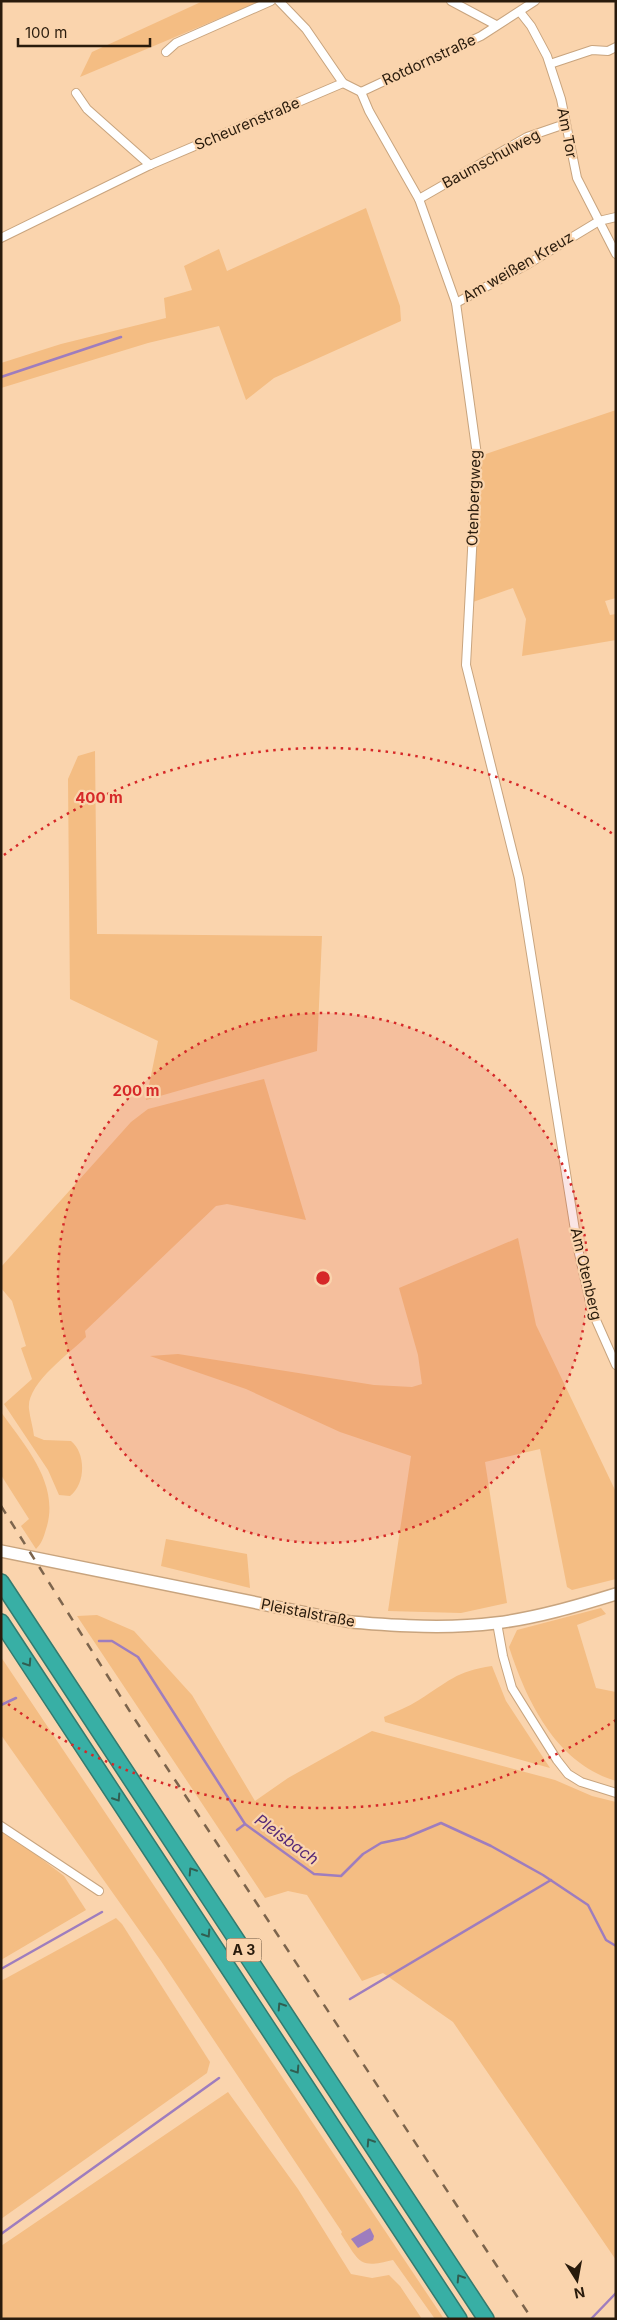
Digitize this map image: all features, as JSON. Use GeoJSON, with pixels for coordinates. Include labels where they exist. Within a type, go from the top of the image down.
{"type":"FeatureCollection","features":[{"type":"Feature","properties":{"kind":"highway","name":"A 3"},"geometry":{"type":"LineString","coordinates":[[1,1582],[486,2319]]}},
{"type":"Feature","properties":{"kind":"highway","name":"A 3"},"geometry":{"type":"LineString","coordinates":[[1,1622],[459,2319]]}},
{"type":"Feature","properties":{"kind":"main road","name":"Pleistalstraße"},"geometry":{"type":"LineString","coordinates":[[1,1551],[351,1622],[426,1627],[498,1623],[539,1615],[616,1594]]}},
{"type":"Feature","properties":{"kind":"street"},"geometry":{"type":"LineString","coordinates":[[166,52],[176,44],[271,1]]}},
{"type":"Feature","properties":{"kind":"street"},"geometry":{"type":"LineString","coordinates":[[279,1],[306,29],[343,83],[361,92]]}},
{"type":"Feature","properties":{"kind":"street"},"geometry":{"type":"LineString","coordinates":[[451,1],[496,25]]}},
{"type":"Feature","properties":{"kind":"street","name":"Rotdornstraße"},"geometry":{"type":"LineString","coordinates":[[361,92],[481,36],[535,1]]}},
{"type":"Feature","properties":{"kind":"street","name":"Am Tor"},"geometry":{"type":"LineString","coordinates":[[520,12],[531,26],[550,64],[561,99],[577,178],[616,254]]}},
{"type":"Feature","properties":{"kind":"street"},"geometry":{"type":"LineString","coordinates":[[550,64],[592,50],[608,51],[616,47]]}},
{"type":"Feature","properties":{"kind":"street","name":"Scheurenstraße"},"geometry":{"type":"LineString","coordinates":[[1,238],[150,165],[343,83]]}},
{"type":"Feature","properties":{"kind":"street","name":"Am weißen Kreuz"},"geometry":{"type":"LineString","coordinates":[[361,92],[369,111],[419,199],[456,303],[528,264],[599,220]]}},
{"type":"Feature","properties":{"kind":"street"},"geometry":{"type":"LineString","coordinates":[[76,93],[87,109],[150,165]]}},
{"type":"Feature","properties":{"kind":"street","name":"Baumschulweg"},"geometry":{"type":"LineString","coordinates":[[419,199],[527,137],[565,124]]}},
{"type":"Feature","properties":{"kind":"street"},"geometry":{"type":"LineString","coordinates":[[599,220],[616,217]]}},
{"type":"Feature","properties":{"kind":"street","name":"Otenbergweg"},"geometry":{"type":"LineString","coordinates":[[456,303],[477,455],[466,665],[519,878],[568,1180]]}},
{"type":"Feature","properties":{"kind":"street","name":"Am Otenberg"},"geometry":{"type":"LineString","coordinates":[[568,1180],[578,1249],[592,1311],[616,1365]]}},
{"type":"Feature","properties":{"kind":"street"},"geometry":{"type":"LineString","coordinates":[[498,1623],[503,1656],[512,1688],[568,1774],[604,1791],[616,1793]]}},
{"type":"Feature","properties":{"kind":"street"},"geometry":{"type":"LineString","coordinates":[[1,1826],[99,1891]]}},
{"type":"Feature","properties":{"kind":"shaded area"},"geometry":{"type":"Polygon","coordinates":[[[203,1],[261,1],[80,77],[92,52],[203,1]]]}},
{"type":"Feature","properties":{"kind":"shaded area"},"geometry":{"type":"Polygon","coordinates":[[[366,208],[400,306],[401,321],[274,378],[246,400],[219,326],[148,343],[1,388],[1,363],[61,344],[166,318],[164,298],[192,290],[184,266],[219,249],[227,271],[366,208]]]}},
{"type":"Feature","properties":{"kind":"shaded area"},"geometry":{"type":"Polygon","coordinates":[[[616,410],[616,598],[605,601],[610,615],[616,614],[616,640],[522,656],[526,619],[513,588],[473,602],[480,456],[616,410]]]}},
{"type":"Feature","properties":{"kind":"shaded area"},"geometry":{"type":"Polygon","coordinates":[[[95,751],[97,934],[322,936],[317,1051],[146,1100],[158,1041],[70,999],[68,779],[78,756],[95,751]]]}},
{"type":"Feature","properties":{"kind":"shaded area"},"geometry":{"type":"Polygon","coordinates":[[[264,1079],[306,1220],[227,1204],[216,1206],[85,1331],[86,1337],[50,1370],[34,1390],[30,1399],[29,1409],[34,1436],[44,1440],[71,1441],[79,1453],[82,1468],[79,1484],[70,1496],[59,1495],[48,1470],[4,1404],[32,1379],[21,1348],[26,1346],[12,1301],[1,1288],[1,1267],[131,1122],[148,1109],[264,1079]]]}},
{"type":"Feature","properties":{"kind":"shaded area"},"geometry":{"type":"Polygon","coordinates":[[[518,1238],[536,1325],[616,1492],[616,1579],[572,1590],[567,1587],[540,1449],[485,1462],[507,1603],[461,1613],[388,1611],[411,1456],[340,1432],[246,1389],[150,1356],[178,1354],[374,1385],[412,1387],[422,1384],[418,1355],[399,1288],[518,1238]]]}},
{"type":"Feature","properties":{"kind":"shaded area"},"geometry":{"type":"Polygon","coordinates":[[[1,1412],[29,1451],[44,1479],[48,1494],[47,1526],[42,1541],[36,1549],[21,1526],[29,1519],[1,1475],[1,1412]]]}},
{"type":"Feature","properties":{"kind":"shaded area"},"geometry":{"type":"Polygon","coordinates":[[[166,1539],[247,1554],[250,1588],[161,1566],[166,1539]]]}},
{"type":"Feature","properties":{"kind":"shaded area"},"geometry":{"type":"Polygon","coordinates":[[[601,1608],[606,1614],[577,1625],[596,1688],[616,1692],[616,1781],[595,1772],[576,1760],[547,1728],[525,1689],[509,1647],[517,1630],[601,1608]]]}},
{"type":"Feature","properties":{"kind":"shaded area"},"geometry":{"type":"Polygon","coordinates":[[[97,1615],[134,1631],[192,1695],[255,1801],[288,1778],[372,1731],[555,1780],[592,1796],[616,1802],[616,2260],[453,2022],[383,1973],[362,1981],[307,1895],[288,1891],[265,1898],[77,1616],[97,1615]]]}},
{"type":"Feature","properties":{"kind":"shaded area"},"geometry":{"type":"Polygon","coordinates":[[[1,1657],[444,2319],[435,2319],[393,2260],[373,2264],[361,2261],[357,2257],[161,1961],[1,1735],[1,1657]]]}},
{"type":"Feature","properties":{"kind":"shaded area"},"geometry":{"type":"Polygon","coordinates":[[[492,1666],[506,1701],[550,1768],[385,1722],[384,1717],[415,1703],[453,1678],[469,1671],[492,1666]]]}},
{"type":"Feature","properties":{"kind":"shaded area"},"geometry":{"type":"Polygon","coordinates":[[[1,1828],[64,1876],[86,1910],[1,1960],[1,1828]]]}},
{"type":"Feature","properties":{"kind":"shaded area"},"geometry":{"type":"Polygon","coordinates":[[[116,1918],[122,1924],[210,2062],[207,2073],[1,2219],[1,1981],[116,1918]]]}},
{"type":"Feature","properties":{"kind":"shaded area"},"geometry":{"type":"Polygon","coordinates":[[[228,2092],[298,2189],[351,2274],[372,2278],[389,2275],[400,2286],[422,2319],[1,2319],[1,2246],[228,2092]]]}},
{"type":"Feature","properties":{"kind":"shaded area"},"geometry":{"type":"Polygon","coordinates":[[[370,2228],[374,2236],[373,2240],[358,2248],[351,2239],[370,2228]]]}},
{"type":"Feature","properties":{"kind":"waterway"},"geometry":{"type":"LineString","coordinates":[[1,377],[121,337]]}},
{"type":"Feature","properties":{"kind":"waterway","name":"Pleisbach"},"geometry":{"type":"LineString","coordinates":[[99,1641],[112,1641],[138,1657],[245,1824],[314,1874],[341,1876],[363,1854],[381,1843],[405,1838],[441,1823],[491,1846],[543,1875],[588,1905],[606,1940],[616,1946]]}},
{"type":"Feature","properties":{"kind":"waterway","name":"Pleisbach"},"geometry":{"type":"LineString","coordinates":[[1,1705],[16,1698]]}},
{"type":"Feature","properties":{"kind":"waterway"},"geometry":{"type":"LineString","coordinates":[[237,1830],[245,1824]]}},
{"type":"Feature","properties":{"kind":"waterway"},"geometry":{"type":"LineString","coordinates":[[350,1999],[551,1880]]}},
{"type":"Feature","properties":{"kind":"waterway"},"geometry":{"type":"LineString","coordinates":[[1,1969],[102,1912]]}},
{"type":"Feature","properties":{"kind":"waterway"},"geometry":{"type":"LineString","coordinates":[[1,2234],[219,2078]]}},
{"type":"Feature","properties":{"kind":"waterway"},"geometry":{"type":"LineString","coordinates":[[591,2319],[616,2293]]}},
{"type":"Feature","properties":{"kind":"railway"},"geometry":{"type":"LineString","coordinates":[[1,1506],[134,1718],[532,2319]]}}]}
